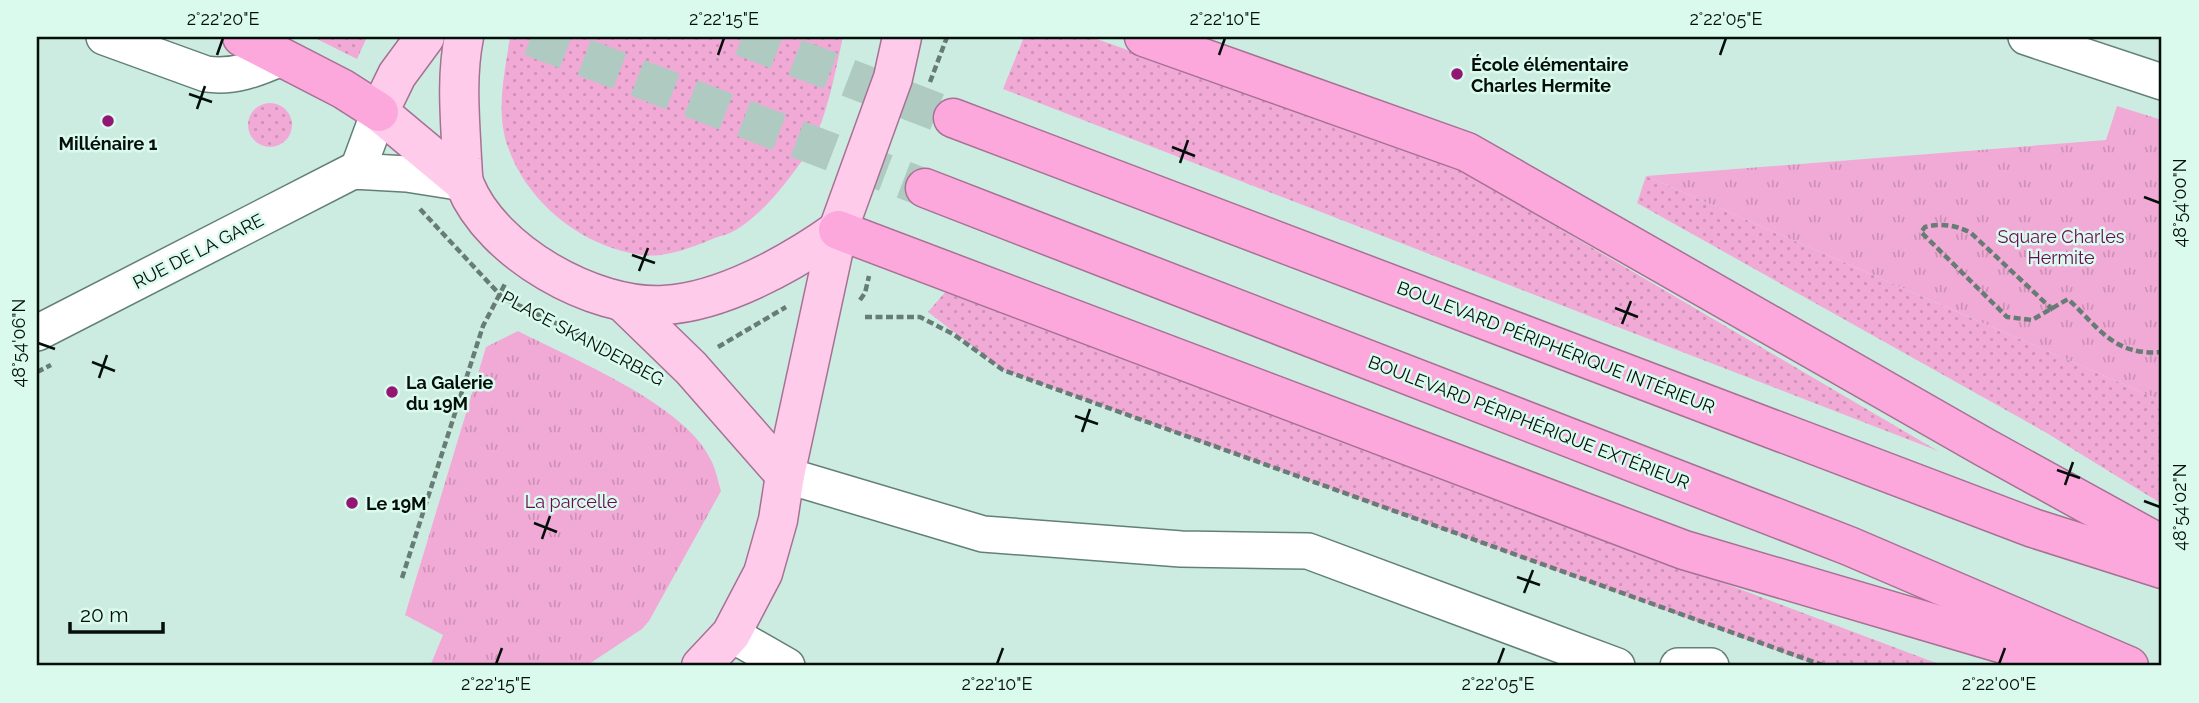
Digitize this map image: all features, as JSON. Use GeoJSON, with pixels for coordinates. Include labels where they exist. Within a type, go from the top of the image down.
{"type":"FeatureCollection","features":[{"type":"Feature","properties":{"kind":"highway"},"geometry":{"type":"LineString","coordinates":[[242,37],[343,89],[379,112]]}},
{"type":"Feature","properties":{"kind":"highway"},"geometry":{"type":"LineString","coordinates":[[1144,37],[1467,152],[1984,447],[2162,545]]}},
{"type":"Feature","properties":{"kind":"highway","name":"BOULEVARD PÉRIPHÉRIQUE INTÉRIEUR"},"geometry":{"type":"LineString","coordinates":[[953,118],[2020,523],[2162,569]]}},
{"type":"Feature","properties":{"kind":"highway","name":"BOULEVARD PÉRIPHÉRIQUE EXTÉRIEUR"},"geometry":{"type":"LineString","coordinates":[[925,188],[1849,546],[2129,666]]}},
{"type":"Feature","properties":{"kind":"highway"},"geometry":{"type":"LineString","coordinates":[[838,230],[1684,550],[2078,666]]}},
{"type":"Feature","properties":{"kind":"main road"},"geometry":{"type":"LineString","coordinates":[[425,37],[397,75],[379,112],[464,183],[492,226],[524,256],[561,279],[624,303],[666,305],[717,293],[782,266],[838,230]]}},
{"type":"Feature","properties":{"kind":"main road"},"geometry":{"type":"LineString","coordinates":[[464,37],[459,126],[464,183]]}},
{"type":"Feature","properties":{"kind":"main road"},"geometry":{"type":"LineString","coordinates":[[701,666],[731,634],[763,573],[778,520],[785,475],[838,230],[890,89],[902,37]]}},
{"type":"Feature","properties":{"kind":"main road"},"geometry":{"type":"LineString","coordinates":[[624,303],[691,368],[785,475]]}},
{"type":"Feature","properties":{"kind":"street"},"geometry":{"type":"LineString","coordinates":[[104,37],[206,74],[224,76],[250,71],[281,58]]}},
{"type":"Feature","properties":{"kind":"street"},"geometry":{"type":"LineString","coordinates":[[2026,37],[2162,82]]}},
{"type":"Feature","properties":{"kind":"street"},"geometry":{"type":"LineString","coordinates":[[379,112],[358,169],[464,183]]}},
{"type":"Feature","properties":{"kind":"street","name":"RUE DE LA GARE"},"geometry":{"type":"LineString","coordinates":[[37,333],[358,169]]}},
{"type":"Feature","properties":{"kind":"street"},"geometry":{"type":"LineString","coordinates":[[785,475],[983,534],[1181,549],[1308,551],[1617,666]]}},
{"type":"Feature","properties":{"kind":"street"},"geometry":{"type":"LineString","coordinates":[[731,634],[787,666]]}},
{"type":"Feature","properties":{"kind":"street"},"geometry":{"type":"LineString","coordinates":[[1678,666],[1711,666]]}},
{"type":"Feature","properties":{"kind":"path","name":"PLACE SKANDERBEG"},"geometry":{"type":"LineString","coordinates":[[415,203],[499,294],[566,330],[637,362]]}},
{"type":"Feature","properties":{"kind":"path"},"geometry":{"type":"LineString","coordinates":[[2053,310],[1971,233],[1958,226],[1944,224],[1925,227],[1922,232],[2007,317],[2032,320],[2053,310],[2068,299],[2122,347],[2144,354],[2162,352]]}},
{"type":"Feature","properties":{"kind":"path"},"geometry":{"type":"LineString","coordinates":[[402,578],[482,326],[524,256]]}},
{"type":"Feature","properties":{"kind":"path"},"geometry":{"type":"LineString","coordinates":[[712,350],[749,325],[790,305]]}},
{"type":"Feature","properties":{"kind":"path"},"geometry":{"type":"LineString","coordinates":[[865,317],[920,317],[953,334],[1003,370],[1825,666]]}},
{"type":"Feature","properties":{"kind":"green space"},"geometry":{"type":"Polygon","coordinates":[[[313,37],[367,37],[357,59],[313,37]]]}},
{"type":"Feature","properties":{"kind":"green space"},"geometry":{"type":"Polygon","coordinates":[[[510,37],[843,37],[819,130],[804,158],[774,196],[757,214],[732,232],[677,252],[651,256],[621,251],[579,233],[560,219],[529,187],[508,147],[502,120],[502,92],[510,37]]]}},
{"type":"Feature","properties":{"kind":"green space"},"geometry":{"type":"Polygon","coordinates":[[[1024,37],[1091,37],[1448,163],[1938,451],[1003,89],[1024,37]]]}},
{"type":"Feature","properties":{"kind":"green space"},"geometry":{"type":"Polygon","coordinates":[[[270,103],[286,109],[292,125],[286,141],[270,147],[254,141],[248,125],[254,109],[270,103]]]}},
{"type":"Feature","properties":{"kind":"green space","name":"Square Charles Hermite"},"geometry":{"type":"Polygon","coordinates":[[[2117,106],[2162,120],[2162,401],[1646,176],[2106,140],[2117,106]]]}},
{"type":"Feature","properties":{"kind":"green space"},"geometry":{"type":"Polygon","coordinates":[[[1646,176],[2162,401],[2162,504],[2045,432],[1637,203],[1646,176]]]}},
{"type":"Feature","properties":{"kind":"green space"},"geometry":{"type":"Polygon","coordinates":[[[947,290],[1944,666],[1819,666],[1003,370],[928,312],[947,290]]]}},
{"type":"Feature","properties":{"kind":"green space","name":"La parcelle"},"geometry":{"type":"Polygon","coordinates":[[[518,331],[625,385],[677,420],[697,440],[711,460],[721,491],[649,621],[642,629],[586,666],[430,666],[443,635],[405,615],[486,347],[518,331]]]}},
{"type":"Feature","properties":{"kind":"tunnel"},"geometry":{"type":"LineString","coordinates":[[531,37],[925,188]]}},
{"type":"Feature","properties":{"kind":"tunnel"},"geometry":{"type":"LineString","coordinates":[[742,37],[953,118]]}},
{"type":"Feature","properties":{"kind":"place","name":"École élémentaire Charles Hermite"},"geometry":{"type":"Point","coordinates":[1457,74]}},
{"type":"Feature","properties":{"kind":"place","name":"Millénaire 1"},"geometry":{"type":"Point","coordinates":[108,121]}},
{"type":"Feature","properties":{"kind":"place","name":"La Galerie du 19M"},"geometry":{"type":"Point","coordinates":[392,392]}},
{"type":"Feature","properties":{"kind":"place","name":"Le 19M"},"geometry":{"type":"Point","coordinates":[352,503]}}]}
